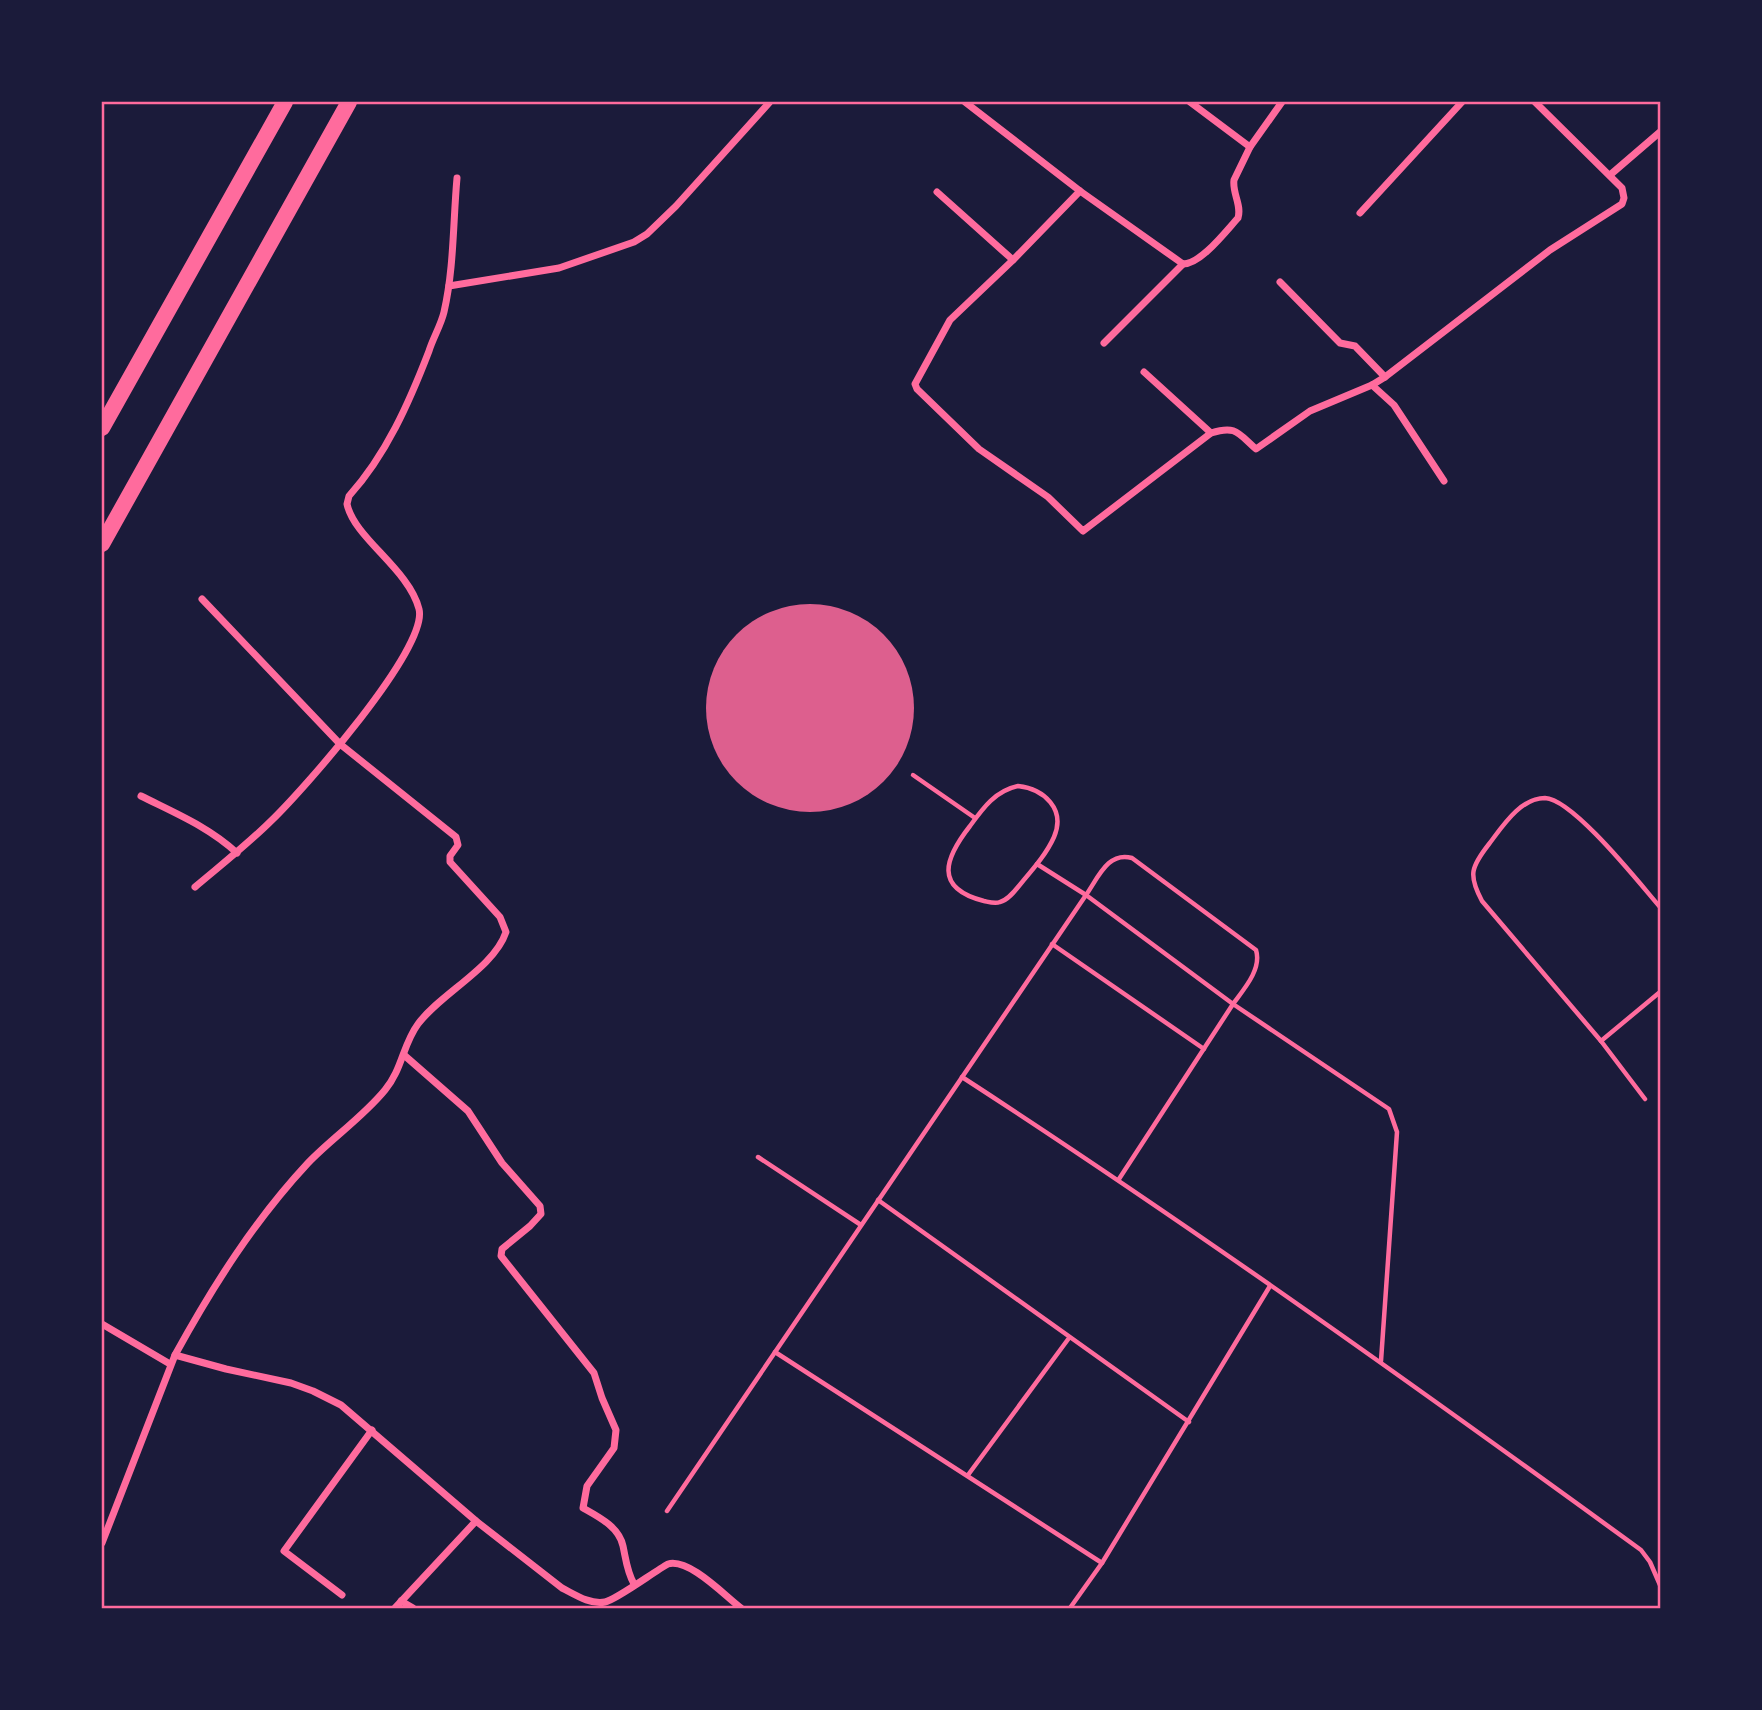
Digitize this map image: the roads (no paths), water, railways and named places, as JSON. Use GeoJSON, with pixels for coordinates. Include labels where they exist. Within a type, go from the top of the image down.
{"type":"FeatureCollection","features":[{"type":"Feature","properties":{"kind":"highway"},"geometry":{"type":"LineString","coordinates":[[102,428],[285,102]]}},
{"type":"Feature","properties":{"kind":"highway"},"geometry":{"type":"LineString","coordinates":[[102,544],[349,102]]}},
{"type":"Feature","properties":{"kind":"street"},"geometry":{"type":"LineString","coordinates":[[965,102],[1080,191],[1183,264],[1190,264],[1201,256],[1238,218],[1240,212],[1233,185],[1250,147],[1282,102]]}},
{"type":"Feature","properties":{"kind":"street"},"geometry":{"type":"LineString","coordinates":[[1190,102],[1250,147]]}},
{"type":"Feature","properties":{"kind":"street"},"geometry":{"type":"LineString","coordinates":[[1360,213],[1462,102]]}},
{"type":"Feature","properties":{"kind":"street"},"geometry":{"type":"LineString","coordinates":[[1080,191],[950,320],[915,384],[979,449],[1048,497],[1083,531],[1212,433],[1226,428],[1233,429],[1256,449],[1310,411],[1373,385],[1550,250],[1622,204],[1622,188],[1535,102]]}},
{"type":"Feature","properties":{"kind":"street"},"geometry":{"type":"LineString","coordinates":[[449,286],[559,268],[634,242],[647,234],[676,206],[769,103]]}},
{"type":"Feature","properties":{"kind":"street"},"geometry":{"type":"LineString","coordinates":[[1610,175],[1661,132]]}},
{"type":"Feature","properties":{"kind":"street"},"geometry":{"type":"LineString","coordinates":[[195,887],[237,853],[322,767],[394,673],[418,631],[420,615],[404,578],[357,524],[347,504],[349,496],[381,453],[416,385],[443,315],[449,286],[457,178]]}},
{"type":"Feature","properties":{"kind":"street"},"geometry":{"type":"LineString","coordinates":[[937,192],[1013,260]]}},
{"type":"Feature","properties":{"kind":"street"},"geometry":{"type":"LineString","coordinates":[[1104,343],[1183,264]]}},
{"type":"Feature","properties":{"kind":"street"},"geometry":{"type":"LineString","coordinates":[[1280,282],[1340,343],[1355,346],[1385,377]]}},
{"type":"Feature","properties":{"kind":"street"},"geometry":{"type":"LineString","coordinates":[[1144,372],[1212,433]]}},
{"type":"Feature","properties":{"kind":"street"},"geometry":{"type":"LineString","coordinates":[[1373,385],[1394,405],[1444,481]]}},
{"type":"Feature","properties":{"kind":"street"},"geometry":{"type":"LineString","coordinates":[[102,1543],[170,1364],[209,1293],[248,1235],[309,1163],[384,1092],[399,1070],[417,1025],[437,1003],[494,952],[505,936],[506,928],[500,917],[450,862],[450,856],[458,845],[456,836],[340,744],[202,599]]}},
{"type":"Feature","properties":{"kind":"street"},"geometry":{"type":"LineString","coordinates":[[141,796],[206,828],[237,853]]}},
{"type":"Feature","properties":{"kind":"street"},"geometry":{"type":"LineString","coordinates":[[404,1055],[468,1111],[502,1163],[540,1206],[541,1214],[502,1248],[500,1256],[594,1373],[616,1430],[614,1448],[587,1486],[583,1508],[610,1524],[623,1543],[624,1558],[635,1584]]}},
{"type":"Feature","properties":{"kind":"street"},"geometry":{"type":"LineString","coordinates":[[102,1324],[170,1364]]}},
{"type":"Feature","properties":{"kind":"street"},"geometry":{"type":"LineString","coordinates":[[175,1355],[313,1391],[341,1405],[476,1521],[562,1588],[590,1601],[606,1605],[668,1563],[682,1563],[741,1608]]}},
{"type":"Feature","properties":{"kind":"street"},"geometry":{"type":"LineString","coordinates":[[342,1595],[284,1551],[372,1430]]}},
{"type":"Feature","properties":{"kind":"street"},"geometry":{"type":"LineString","coordinates":[[395,1608],[476,1521]]}},
{"type":"Feature","properties":{"kind":"street"},"geometry":{"type":"LineString","coordinates":[[401,1601],[413,1608]]}},
{"type":"Feature","properties":{"kind":"lane"},"geometry":{"type":"LineString","coordinates":[[913,775],[975,818]]}},
{"type":"Feature","properties":{"kind":"lane"},"geometry":{"type":"LineString","coordinates":[[1018,786],[1031,787],[1042,793],[1052,802],[1057,814],[1055,836],[1037,864],[1008,898],[1000,902],[971,898],[963,894],[951,880],[948,871],[949,859],[975,818],[989,801],[1005,789],[1018,786]]}},
{"type":"Feature","properties":{"kind":"lane"},"geometry":{"type":"LineString","coordinates":[[1645,1099],[1601,1041],[1482,901],[1474,885],[1475,862],[1511,816],[1531,801],[1543,798],[1554,800],[1582,820],[1661,906]]}},
{"type":"Feature","properties":{"kind":"lane"},"geometry":{"type":"LineString","coordinates":[[667,1511],[1052,944],[1112,858],[1122,855],[1132,858],[1236,934],[1256,950],[1258,957],[1257,966],[1119,1179]]}},
{"type":"Feature","properties":{"kind":"lane"},"geometry":{"type":"LineString","coordinates":[[1037,864],[1086,895],[1233,1004],[1389,1109],[1397,1132],[1381,1361]]}},
{"type":"Feature","properties":{"kind":"lane"},"geometry":{"type":"LineString","coordinates":[[1052,944],[1204,1049]]}},
{"type":"Feature","properties":{"kind":"lane"},"geometry":{"type":"LineString","coordinates":[[1601,1041],[1661,992]]}},
{"type":"Feature","properties":{"kind":"lane"},"geometry":{"type":"LineString","coordinates":[[962,1077],[1119,1179],[1381,1361],[1641,1550],[1661,1585]]}},
{"type":"Feature","properties":{"kind":"lane"},"geometry":{"type":"LineString","coordinates":[[758,1157],[861,1225]]}},
{"type":"Feature","properties":{"kind":"lane"},"geometry":{"type":"LineString","coordinates":[[878,1200],[1189,1422]]}},
{"type":"Feature","properties":{"kind":"lane"},"geometry":{"type":"LineString","coordinates":[[1070,1608],[1102,1563],[1270,1286]]}},
{"type":"Feature","properties":{"kind":"lane"},"geometry":{"type":"LineString","coordinates":[[968,1475],[1069,1338]]}},
{"type":"Feature","properties":{"kind":"lane"},"geometry":{"type":"LineString","coordinates":[[775,1352],[1102,1563]]}}]}
